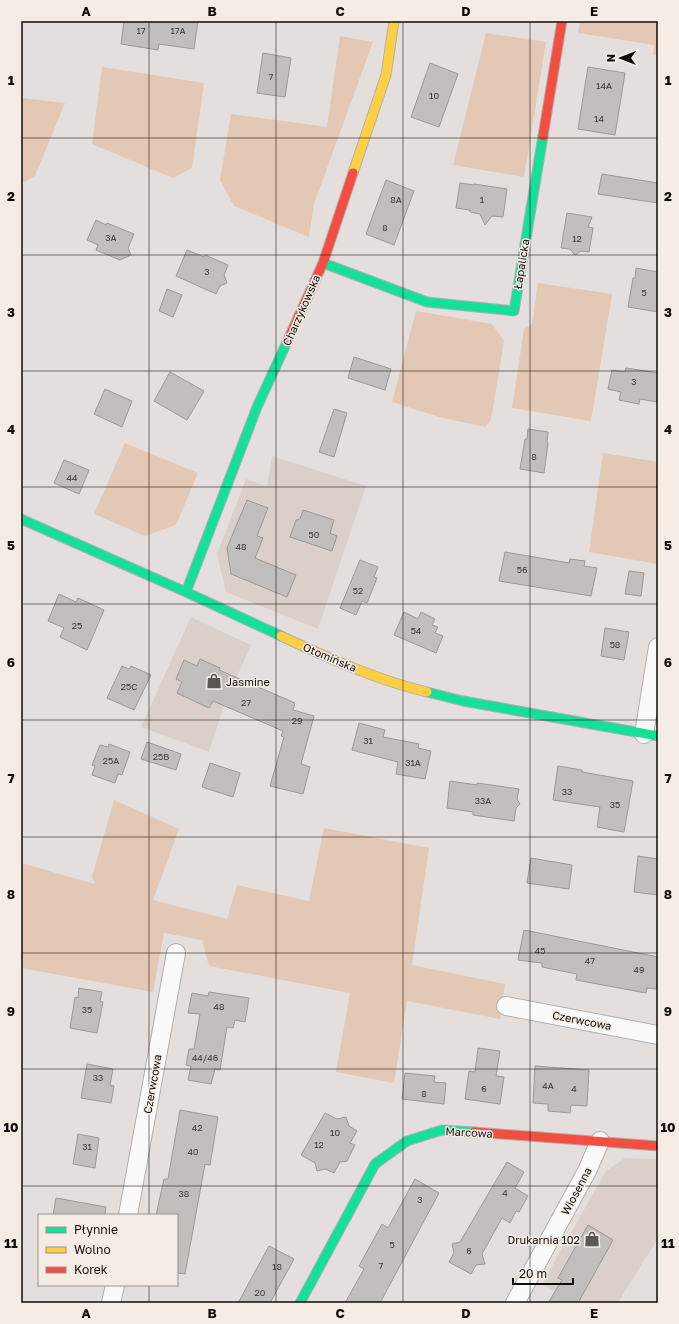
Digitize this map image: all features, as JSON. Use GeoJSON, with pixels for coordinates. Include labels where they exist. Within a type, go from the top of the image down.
{"type":"FeatureCollection","features":[{"type":"Feature","properties":{"kind":"street","name":"Charzykowska"},"geometry":{"type":"LineString","coordinates":[[186,592],[257,407],[323,263],[386,75],[394,21]]}},
{"type":"Feature","properties":{"kind":"street","name":"Łapalicka"},"geometry":{"type":"LineString","coordinates":[[323,263],[426,302],[514,311],[562,21]]}},
{"type":"Feature","properties":{"kind":"street","name":"Otomińska"},"geometry":{"type":"LineString","coordinates":[[21,519],[186,592],[327,657],[401,686],[463,701],[651,735]]}},
{"type":"Feature","properties":{"kind":"street"},"geometry":{"type":"LineString","coordinates":[[651,735],[658,647]]}},
{"type":"Feature","properties":{"kind":"street","name":"Czerwcowa"},"geometry":{"type":"LineString","coordinates":[[128,1214],[176,953]]}},
{"type":"Feature","properties":{"kind":"street","name":"Czerwcowa"},"geometry":{"type":"LineString","coordinates":[[506,1006],[658,1035]]}},
{"type":"Feature","properties":{"kind":"street","name":"Marcowa"},"geometry":{"type":"LineString","coordinates":[[300,1303],[375,1164],[407,1141],[442,1130],[658,1146]]}},
{"type":"Feature","properties":{"kind":"street","name":"Wiosenna"},"geometry":{"type":"LineString","coordinates":[[515,1303],[587,1171],[600,1141]]}},
{"type":"Feature","properties":{"kind":"street"},"geometry":{"type":"LineString","coordinates":[[111,1303],[115,1286]]}},
{"type":"Feature","properties":{"kind":"shaded area"},"geometry":{"type":"Polygon","coordinates":[[[580,21],[658,21],[658,56],[653,55],[654,45],[578,33],[580,21]]]}},
{"type":"Feature","properties":{"kind":"shaded area"},"geometry":{"type":"Polygon","coordinates":[[[486,33],[546,42],[524,177],[453,165],[486,33]]]}},
{"type":"Feature","properties":{"kind":"shaded area"},"geometry":{"type":"Polygon","coordinates":[[[340,36],[373,42],[314,204],[309,237],[234,206],[220,180],[231,114],[327,127],[340,36]]]}},
{"type":"Feature","properties":{"kind":"shaded area"},"geometry":{"type":"Polygon","coordinates":[[[102,67],[204,83],[192,168],[173,178],[92,144],[102,67]]]}},
{"type":"Feature","properties":{"kind":"shaded area"},"geometry":{"type":"Polygon","coordinates":[[[21,98],[65,103],[35,176],[21,184],[21,98]]]}},
{"type":"Feature","properties":{"kind":"shaded area"},"geometry":{"type":"Polygon","coordinates":[[[538,283],[612,294],[591,421],[512,408],[524,329],[532,324],[538,283]]]}},
{"type":"Feature","properties":{"kind":"shaded area"},"geometry":{"type":"Polygon","coordinates":[[[416,311],[492,324],[504,341],[491,420],[485,427],[439,417],[392,402],[416,311]]]}},
{"type":"Feature","properties":{"kind":"shaded area"},"geometry":{"type":"Polygon","coordinates":[[[125,443],[198,473],[176,525],[145,536],[94,514],[125,443]]]}},
{"type":"Feature","properties":{"kind":"shaded area"},"geometry":{"type":"Polygon","coordinates":[[[603,453],[658,462],[658,564],[589,552],[603,453]]]}},
{"type":"Feature","properties":{"kind":"shaded area"},"geometry":{"type":"Polygon","coordinates":[[[272,456],[366,486],[318,629],[226,592],[217,554],[246,479],[267,486],[272,456]]]}},
{"type":"Feature","properties":{"kind":"shaded area"},"geometry":{"type":"Polygon","coordinates":[[[191,617],[251,645],[224,706],[209,752],[141,727],[191,617]]]}},
{"type":"Feature","properties":{"kind":"shaded area"},"geometry":{"type":"Polygon","coordinates":[[[114,800],[179,829],[153,900],[227,919],[237,885],[309,901],[324,828],[429,848],[412,965],[505,984],[500,1019],[407,1001],[394,1083],[336,1072],[350,993],[209,966],[202,940],[164,933],[153,992],[21,968],[21,863],[95,884],[92,877],[114,800]]]}},
{"type":"Feature","properties":{"kind":"shaded area"},"geometry":{"type":"Polygon","coordinates":[[[625,1158],[658,1159],[658,1239],[618,1303],[577,1303],[542,1284],[606,1171],[625,1158]]]}},
{"type":"Feature","properties":{"kind":"building"},"geometry":{"type":"Polygon","coordinates":[[[124,21],[198,21],[194,49],[159,44],[158,50],[121,44],[124,21]]]}},
{"type":"Feature","properties":{"kind":"building"},"geometry":{"type":"Polygon","coordinates":[[[263,53],[291,58],[285,97],[257,93],[263,53]]]}},
{"type":"Feature","properties":{"kind":"building"},"geometry":{"type":"Polygon","coordinates":[[[430,63],[458,74],[439,127],[411,117],[430,63]]]}},
{"type":"Feature","properties":{"kind":"building"},"geometry":{"type":"Polygon","coordinates":[[[588,67],[625,73],[615,135],[578,129],[588,67]]]}},
{"type":"Feature","properties":{"kind":"building"},"geometry":{"type":"Polygon","coordinates":[[[602,174],[658,183],[658,203],[598,194],[602,174]]]}},
{"type":"Feature","properties":{"kind":"building"},"geometry":{"type":"Polygon","coordinates":[[[386,180],[414,191],[394,245],[366,234],[386,180]]]}},
{"type":"Feature","properties":{"kind":"building"},"geometry":{"type":"Polygon","coordinates":[[[460,183],[507,189],[503,217],[492,216],[485,225],[480,214],[470,212],[470,210],[456,208],[460,183]]]}},
{"type":"Feature","properties":{"kind":"building"},"geometry":{"type":"Polygon","coordinates":[[[567,213],[592,217],[588,227],[593,228],[589,252],[581,251],[575,255],[570,249],[561,248],[567,213]]]}},
{"type":"Feature","properties":{"kind":"building"},"geometry":{"type":"Polygon","coordinates":[[[96,220],[106,225],[107,223],[134,234],[128,248],[131,255],[120,260],[96,250],[98,245],[87,240],[96,220]]]}},
{"type":"Feature","properties":{"kind":"building"},"geometry":{"type":"Polygon","coordinates":[[[187,250],[204,257],[205,255],[228,265],[224,275],[227,283],[220,286],[216,294],[176,276],[187,250]]]}},
{"type":"Feature","properties":{"kind":"building"},"geometry":{"type":"Polygon","coordinates":[[[636,268],[658,272],[658,312],[628,307],[636,268]]]}},
{"type":"Feature","properties":{"kind":"building"},"geometry":{"type":"Polygon","coordinates":[[[167,289],[182,295],[173,317],[159,311],[167,289]]]}},
{"type":"Feature","properties":{"kind":"building"},"geometry":{"type":"Polygon","coordinates":[[[354,357],[391,369],[385,390],[348,378],[354,357]]]}},
{"type":"Feature","properties":{"kind":"building"},"geometry":{"type":"Polygon","coordinates":[[[626,368],[658,373],[657,402],[640,399],[639,404],[619,400],[621,392],[608,389],[612,370],[625,372],[626,368]]]}},
{"type":"Feature","properties":{"kind":"building"},"geometry":{"type":"Polygon","coordinates":[[[170,372],[204,391],[187,420],[154,401],[170,372]]]}},
{"type":"Feature","properties":{"kind":"building"},"geometry":{"type":"Polygon","coordinates":[[[105,389],[132,401],[122,427],[94,414],[105,389]]]}},
{"type":"Feature","properties":{"kind":"building"},"geometry":{"type":"Polygon","coordinates":[[[334,409],[347,413],[334,457],[319,452],[334,409]]]}},
{"type":"Feature","properties":{"kind":"building"},"geometry":{"type":"Polygon","coordinates":[[[528,429],[548,432],[544,473],[520,469],[528,429]]]}},
{"type":"Feature","properties":{"kind":"building"},"geometry":{"type":"Polygon","coordinates":[[[64,460],[89,470],[79,494],[54,483],[64,460]]]}},
{"type":"Feature","properties":{"kind":"building"},"geometry":{"type":"Polygon","coordinates":[[[247,500],[268,508],[257,536],[263,538],[255,558],[296,575],[287,597],[231,574],[227,548],[247,500]]]}},
{"type":"Feature","properties":{"kind":"building"},"geometry":{"type":"Polygon","coordinates":[[[303,510],[334,520],[330,533],[337,536],[332,551],[290,537],[296,520],[300,519],[303,510]]]}},
{"type":"Feature","properties":{"kind":"building"},"geometry":{"type":"Polygon","coordinates":[[[505,552],[569,563],[570,559],[585,561],[584,566],[597,568],[591,596],[499,581],[505,552]]]}},
{"type":"Feature","properties":{"kind":"building"},"geometry":{"type":"Polygon","coordinates":[[[360,560],[378,567],[374,577],[377,578],[367,603],[362,601],[356,615],[340,608],[360,560]]]}},
{"type":"Feature","properties":{"kind":"building"},"geometry":{"type":"Polygon","coordinates":[[[629,571],[644,573],[641,596],[625,594],[629,571]]]}},
{"type":"Feature","properties":{"kind":"building"},"geometry":{"type":"Polygon","coordinates":[[[59,594],[76,602],[78,598],[104,610],[87,650],[60,637],[64,628],[48,621],[59,594]]]}},
{"type":"Feature","properties":{"kind":"building"},"geometry":{"type":"Polygon","coordinates":[[[404,612],[418,619],[421,612],[435,619],[432,625],[438,627],[435,633],[443,636],[436,653],[394,635],[404,612]]]}},
{"type":"Feature","properties":{"kind":"building"},"geometry":{"type":"Polygon","coordinates":[[[605,628],[629,632],[624,660],[601,656],[605,628]]]}},
{"type":"Feature","properties":{"kind":"building"},"geometry":{"type":"Polygon","coordinates":[[[200,659],[220,668],[219,670],[295,703],[293,710],[314,716],[301,764],[310,767],[303,794],[270,786],[284,737],[281,736],[283,731],[213,701],[209,708],[177,693],[182,682],[176,679],[184,660],[197,666],[200,659]]]}},
{"type":"Feature","properties":{"kind":"building"},"geometry":{"type":"Polygon","coordinates":[[[122,666],[129,669],[131,666],[151,675],[134,710],[107,698],[122,666]]]}},
{"type":"Feature","properties":{"kind":"building"},"geometry":{"type":"Polygon","coordinates":[[[359,723],[385,730],[383,737],[419,744],[418,748],[431,751],[425,779],[396,774],[398,762],[352,750],[359,723]]]}},
{"type":"Feature","properties":{"kind":"building"},"geometry":{"type":"Polygon","coordinates":[[[147,742],[181,754],[176,770],[141,759],[147,742]]]}},
{"type":"Feature","properties":{"kind":"building"},"geometry":{"type":"Polygon","coordinates":[[[109,744],[130,752],[122,775],[118,774],[115,783],[92,775],[95,766],[92,765],[100,745],[108,747],[109,744]]]}},
{"type":"Feature","properties":{"kind":"building"},"geometry":{"type":"Polygon","coordinates":[[[210,763],[240,773],[233,797],[202,787],[210,763]]]}},
{"type":"Feature","properties":{"kind":"building"},"geometry":{"type":"Polygon","coordinates":[[[558,766],[633,781],[624,832],[597,827],[600,807],[553,800],[558,766]]]}},
{"type":"Feature","properties":{"kind":"building"},"geometry":{"type":"Polygon","coordinates":[[[450,781],[519,789],[517,799],[520,804],[516,808],[514,821],[473,815],[473,812],[447,808],[450,781]]]}},
{"type":"Feature","properties":{"kind":"building"},"geometry":{"type":"Polygon","coordinates":[[[638,856],[658,859],[658,895],[634,892],[638,856]]]}},
{"type":"Feature","properties":{"kind":"building"},"geometry":{"type":"Polygon","coordinates":[[[531,858],[572,865],[569,889],[527,883],[531,858]]]}},
{"type":"Feature","properties":{"kind":"building"},"geometry":{"type":"Polygon","coordinates":[[[524,930],[658,957],[658,981],[656,989],[647,988],[646,993],[576,980],[577,974],[542,967],[542,963],[518,960],[524,930]]]}},
{"type":"Feature","properties":{"kind":"building"},"geometry":{"type":"Polygon","coordinates":[[[79,988],[102,992],[100,1001],[103,1002],[97,1033],[70,1028],[75,997],[78,998],[79,988]]]}},
{"type":"Feature","properties":{"kind":"building"},"geometry":{"type":"Polygon","coordinates":[[[209,992],[249,998],[245,1022],[235,1020],[233,1028],[227,1027],[220,1070],[215,1069],[211,1084],[188,1080],[191,1066],[186,1065],[189,1049],[194,1049],[200,1014],[188,1013],[192,993],[208,996],[209,992]]]}},
{"type":"Feature","properties":{"kind":"building"},"geometry":{"type":"Polygon","coordinates":[[[478,1048],[500,1051],[496,1076],[504,1077],[500,1104],[465,1099],[469,1071],[475,1072],[478,1048]]]}},
{"type":"Feature","properties":{"kind":"building"},"geometry":{"type":"Polygon","coordinates":[[[87,1064],[113,1069],[110,1085],[114,1086],[111,1103],[81,1098],[87,1064]]]}},
{"type":"Feature","properties":{"kind":"building"},"geometry":{"type":"Polygon","coordinates":[[[535,1066],[589,1070],[587,1106],[571,1105],[570,1113],[548,1111],[548,1104],[533,1103],[535,1066]]]}},
{"type":"Feature","properties":{"kind":"building"},"geometry":{"type":"Polygon","coordinates":[[[405,1073],[435,1076],[434,1082],[446,1083],[444,1104],[402,1099],[405,1073]]]}},
{"type":"Feature","properties":{"kind":"building"},"geometry":{"type":"Polygon","coordinates":[[[180,1110],[218,1117],[210,1165],[205,1164],[185,1274],[178,1273],[178,1214],[156,1214],[164,1179],[168,1179],[180,1110]]]}},
{"type":"Feature","properties":{"kind":"building"},"geometry":{"type":"Polygon","coordinates":[[[325,1113],[337,1119],[346,1117],[349,1126],[357,1131],[350,1143],[355,1145],[347,1161],[340,1162],[334,1173],[325,1169],[317,1171],[315,1163],[301,1155],[325,1113]]]}},
{"type":"Feature","properties":{"kind":"building"},"geometry":{"type":"Polygon","coordinates":[[[78,1134],[99,1138],[95,1168],[73,1164],[78,1134]]]}},
{"type":"Feature","properties":{"kind":"building"},"geometry":{"type":"Polygon","coordinates":[[[507,1162],[524,1172],[515,1188],[528,1196],[519,1212],[516,1211],[510,1223],[502,1218],[482,1254],[485,1264],[476,1265],[471,1274],[449,1262],[454,1253],[452,1244],[460,1242],[507,1162]]]}},
{"type":"Feature","properties":{"kind":"building"},"geometry":{"type":"Polygon","coordinates":[[[415,1179],[439,1193],[380,1303],[345,1303],[364,1269],[359,1266],[382,1224],[388,1228],[415,1179]]]}},
{"type":"Feature","properties":{"kind":"building"},"geometry":{"type":"Polygon","coordinates":[[[56,1198],[106,1207],[105,1214],[53,1214],[56,1198]]]}},
{"type":"Feature","properties":{"kind":"building"},"geometry":{"type":"Polygon","coordinates":[[[588,1225],[613,1240],[578,1303],[548,1303],[562,1280],[558,1278],[588,1225]]]}},
{"type":"Feature","properties":{"kind":"building"},"geometry":{"type":"Polygon","coordinates":[[[269,1246],[294,1259],[270,1303],[238,1303],[269,1246]]]}},
{"type":"Feature","properties":{"kind":"traffic: fast"},"geometry":{"type":"LineString","coordinates":[[323,263],[427,302],[514,311],[543,136]]}},
{"type":"Feature","properties":{"kind":"traffic: fast"},"geometry":{"type":"LineString","coordinates":[[186,592],[257,407],[287,342]]}},
{"type":"Feature","properties":{"kind":"traffic: fast"},"geometry":{"type":"LineString","coordinates":[[21,519],[281,636]]}},
{"type":"Feature","properties":{"kind":"traffic: fast"},"geometry":{"type":"LineString","coordinates":[[427,692],[463,701],[658,736]]}},
{"type":"Feature","properties":{"kind":"traffic: fast"},"geometry":{"type":"LineString","coordinates":[[300,1303],[375,1164],[407,1141],[442,1130],[474,1132]]}},
{"type":"Feature","properties":{"kind":"traffic: slow"},"geometry":{"type":"LineString","coordinates":[[353,173],[386,75],[394,21]]}},
{"type":"Feature","properties":{"kind":"traffic: slow"},"geometry":{"type":"LineString","coordinates":[[281,636],[371,675],[427,692]]}},
{"type":"Feature","properties":{"kind":"traffic: jam"},"geometry":{"type":"LineString","coordinates":[[543,136],[562,21]]}},
{"type":"Feature","properties":{"kind":"traffic: jam"},"geometry":{"type":"LineString","coordinates":[[287,342],[323,263],[353,173]]}},
{"type":"Feature","properties":{"kind":"traffic: jam"},"geometry":{"type":"LineString","coordinates":[[474,1132],[658,1146]]}},
{"type":"Feature","properties":{"kind":"place","name":"Jasmine"},"geometry":{"type":"Point","coordinates":[214,681]}},
{"type":"Feature","properties":{"kind":"place","name":"Drukarnia 102"},"geometry":{"type":"Point","coordinates":[592,1239]}}]}
